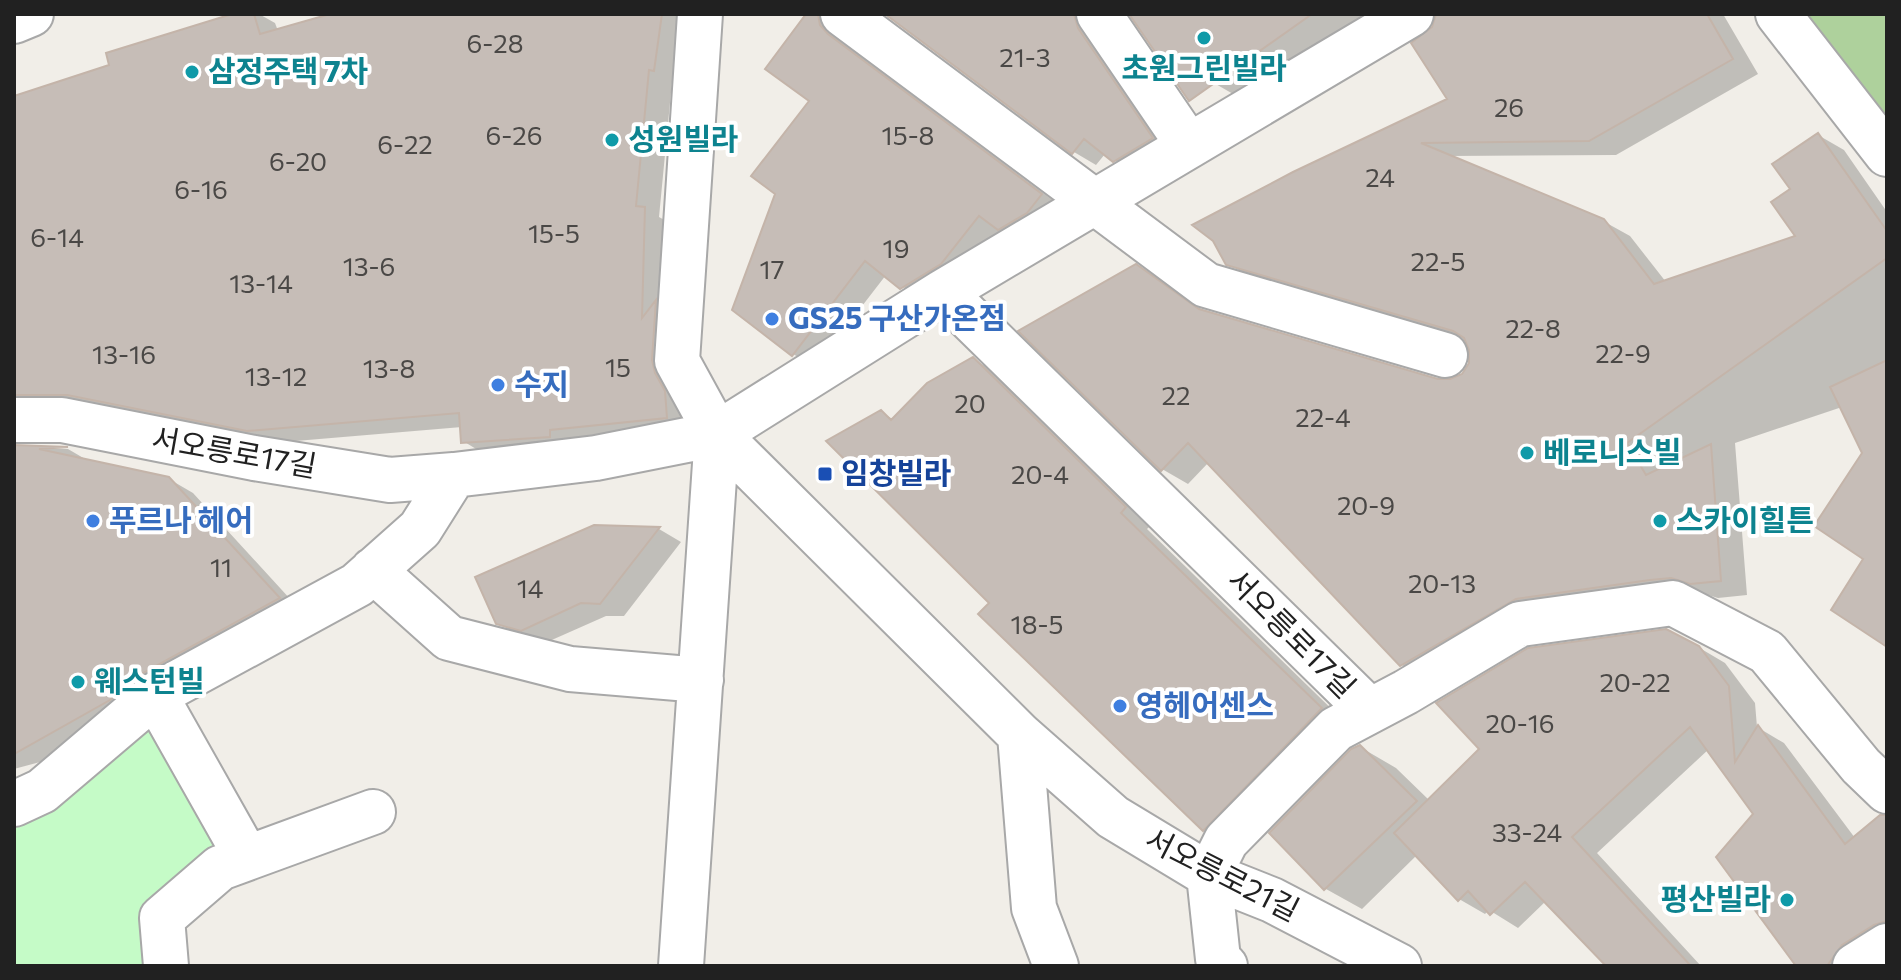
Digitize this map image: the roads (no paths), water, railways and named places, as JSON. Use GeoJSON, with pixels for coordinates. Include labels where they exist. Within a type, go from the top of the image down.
{"type":"FeatureCollection","features":[{"type":"Feature","properties":{"kind":"street"},"geometry":{"type":"LineString","coordinates":[[14,21],[31,14]]}},
{"type":"Feature","properties":{"kind":"street"},"geometry":{"type":"LineString","coordinates":[[700,14],[677,361],[717,434],[1020,735],[1034,908],[1056,966]]}},
{"type":"Feature","properties":{"kind":"street"},"geometry":{"type":"LineString","coordinates":[[843,14],[1206,285],[1445,355]]}},
{"type":"Feature","properties":{"kind":"street"},"geometry":{"type":"LineString","coordinates":[[1099,14],[1189,146]]}},
{"type":"Feature","properties":{"kind":"street","name":"서오릉로17길"},"geometry":{"type":"LineString","coordinates":[[14,420],[62,420],[254,458],[390,480],[596,458],[717,434],[943,292],[1411,14]]}},
{"type":"Feature","properties":{"kind":"street"},"geometry":{"type":"LineString","coordinates":[[1778,14],[1887,154]]}},
{"type":"Feature","properties":{"kind":"street","name":"서오릉로17길"},"geometry":{"type":"LineString","coordinates":[[943,292],[1369,710],[1406,692],[1520,624],[1673,603],[1767,652],[1861,766],[1887,791]]}},
{"type":"Feature","properties":{"kind":"street"},"geometry":{"type":"LineString","coordinates":[[681,966],[717,434]]}},
{"type":"Feature","properties":{"kind":"street"},"geometry":{"type":"LineString","coordinates":[[14,804],[42,791],[155,695],[357,585],[420,529],[454,475]]}},
{"type":"Feature","properties":{"kind":"street"},"geometry":{"type":"LineString","coordinates":[[373,570],[449,638],[570,669],[701,680]]}},
{"type":"Feature","properties":{"kind":"street"},"geometry":{"type":"LineString","coordinates":[[155,695],[247,858]]}},
{"type":"Feature","properties":{"kind":"street"},"geometry":{"type":"LineString","coordinates":[[1225,966],[1218,959],[1209,875],[1226,841],[1336,729],[1369,710]]}},
{"type":"Feature","properties":{"kind":"street","name":"서오릉로21길"},"geometry":{"type":"LineString","coordinates":[[1020,735],[1113,817],[1209,875],[1272,900],[1399,966]]}},
{"type":"Feature","properties":{"kind":"street"},"geometry":{"type":"LineString","coordinates":[[166,966],[162,918],[220,868],[373,812]]}},
{"type":"Feature","properties":{"kind":"street"},"geometry":{"type":"LineString","coordinates":[[1855,966],[1887,946]]}},
{"type":"Feature","properties":{"kind":"place","name":"초원그린빌라"},"geometry":{"type":"Point","coordinates":[1204,38]}},
{"type":"Feature","properties":{"kind":"place","name":"삼정주택 7차"},"geometry":{"type":"Point","coordinates":[192,72]}},
{"type":"Feature","properties":{"kind":"place","name":"성원빌라"},"geometry":{"type":"Point","coordinates":[612,140]}},
{"type":"Feature","properties":{"kind":"place","name":"GS25 구산가온점"},"geometry":{"type":"Point","coordinates":[772,319]}},
{"type":"Feature","properties":{"kind":"place","name":"수지"},"geometry":{"type":"Point","coordinates":[498,385]}},
{"type":"Feature","properties":{"kind":"place","name":"베로니스빌"},"geometry":{"type":"Point","coordinates":[1527,453]}},
{"type":"Feature","properties":{"kind":"place","name":"임창빌라"},"geometry":{"type":"Point","coordinates":[825,474]}},
{"type":"Feature","properties":{"kind":"place","name":"푸르나 헤어"},"geometry":{"type":"Point","coordinates":[93,521]}},
{"type":"Feature","properties":{"kind":"place","name":"스카이힐튼"},"geometry":{"type":"Point","coordinates":[1660,521]}},
{"type":"Feature","properties":{"kind":"place","name":"웨스턴빌"},"geometry":{"type":"Point","coordinates":[78,682]}},
{"type":"Feature","properties":{"kind":"place","name":"영헤어센스"},"geometry":{"type":"Point","coordinates":[1120,706]}},
{"type":"Feature","properties":{"kind":"place","name":"평산빌라"},"geometry":{"type":"Point","coordinates":[1787,900]}}]}
